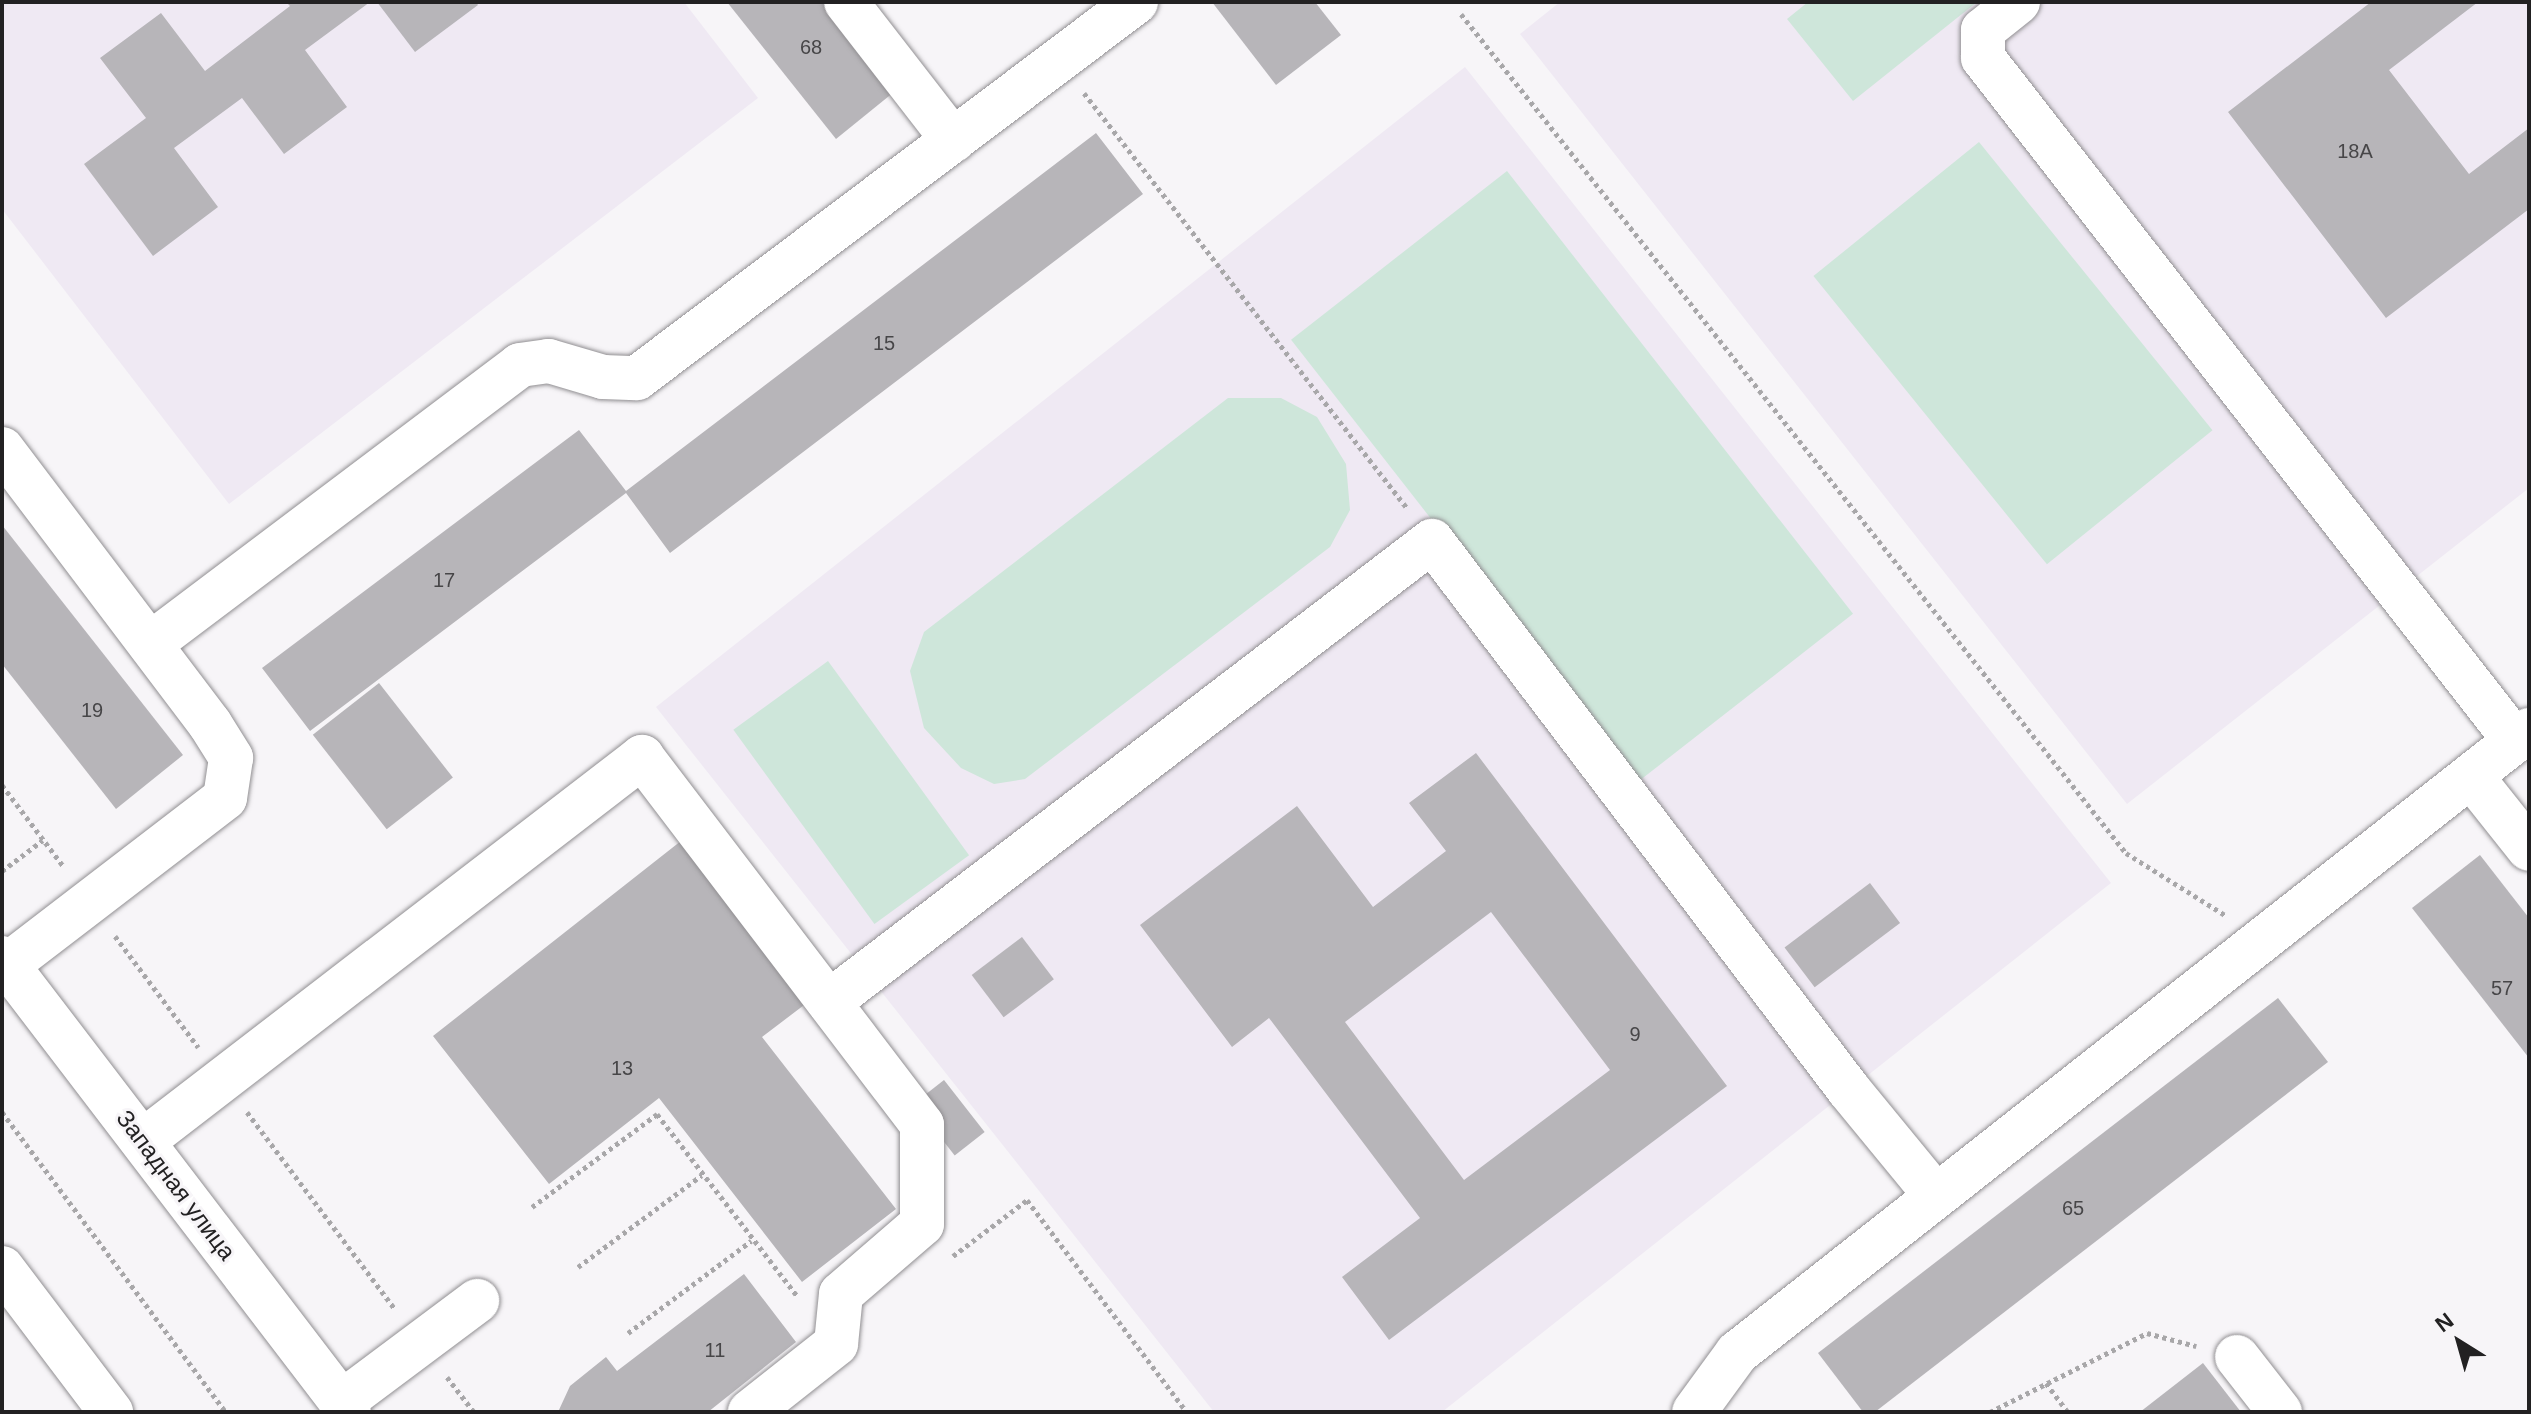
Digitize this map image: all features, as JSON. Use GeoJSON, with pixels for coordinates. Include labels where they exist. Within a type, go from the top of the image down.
{"type":"FeatureCollection","features":[{"type":"Feature","properties":{"kind":"street"},"geometry":{"type":"LineString","coordinates":[[846,2],[953,140]]}},
{"type":"Feature","properties":{"kind":"street"},"geometry":{"type":"LineString","coordinates":[[150,644],[520,365],[549,361],[603,377],[637,378],[1136,2]]}},
{"type":"Feature","properties":{"kind":"street"},"geometry":{"type":"LineString","coordinates":[[1694,1412],[1737,1353],[2522,736],[1983,58],[1983,30],[2018,2]]}},
{"type":"Feature","properties":{"kind":"street"},"geometry":{"type":"LineString","coordinates":[[2,449],[150,644],[231,758],[225,798],[5,961]]}},
{"type":"Feature","properties":{"kind":"street"},"geometry":{"type":"LineString","coordinates":[[829,1002],[1432,541],[1839,1078],[1936,1196]]}},
{"type":"Feature","properties":{"kind":"street"},"geometry":{"type":"LineString","coordinates":[[143,1141],[642,757],[922,1125],[922,1224],[841,1294],[836,1344],[750,1412]]}},
{"type":"Feature","properties":{"kind":"street"},"geometry":{"type":"LineString","coordinates":[[2471,776],[2529,849]]}},
{"type":"Feature","properties":{"kind":"street","name":"Западная улица"},"geometry":{"type":"LineString","coordinates":[[5,961],[345,1407]]}},
{"type":"Feature","properties":{"kind":"street"},"geometry":{"type":"LineString","coordinates":[[2,1268],[111,1412]]}},
{"type":"Feature","properties":{"kind":"street"},"geometry":{"type":"LineString","coordinates":[[345,1407],[477,1301]]}},
{"type":"Feature","properties":{"kind":"street"},"geometry":{"type":"LineString","coordinates":[[2237,1357],[2280,1412]]}},
{"type":"Feature","properties":{"kind":"path"},"geometry":{"type":"LineString","coordinates":[[1461,14],[2126,853],[2264,939]]}},
{"type":"Feature","properties":{"kind":"path"},"geometry":{"type":"LineString","coordinates":[[1059,61],[1432,541]]}},
{"type":"Feature","properties":{"kind":"path"},"geometry":{"type":"LineString","coordinates":[[2,871],[43,840]]}},
{"type":"Feature","properties":{"kind":"path"},"geometry":{"type":"LineString","coordinates":[[2,1112],[226,1412]]}},
{"type":"Feature","properties":{"kind":"path"},"geometry":{"type":"LineString","coordinates":[[532,1207],[657,1114],[751,1241],[836,1344]]}},
{"type":"Feature","properties":{"kind":"path"},"geometry":{"type":"LineString","coordinates":[[578,1267],[702,1175]]}},
{"type":"Feature","properties":{"kind":"path"},"geometry":{"type":"LineString","coordinates":[[951,1257],[1027,1200],[1187,1412]]}},
{"type":"Feature","properties":{"kind":"path"},"geometry":{"type":"LineString","coordinates":[[628,1333],[751,1241]]}},
{"type":"Feature","properties":{"kind":"path"},"geometry":{"type":"LineString","coordinates":[[1990,1412],[2147,1333],[2237,1357]]}},
{"type":"Feature","properties":{"kind":"path"},"geometry":{"type":"LineString","coordinates":[[2046,1383],[2068,1412]]}},
{"type":"Feature","properties":{"kind":"shaded area"},"geometry":{"type":"Polygon","coordinates":[[[2,2],[684,2],[758,98],[229,504],[2,209],[2,2]]]}},
{"type":"Feature","properties":{"kind":"shaded area"},"geometry":{"type":"Polygon","coordinates":[[[1560,2],[2529,2],[2529,488],[2127,804],[1520,34],[1560,2]]]}},
{"type":"Feature","properties":{"kind":"shaded area"},"geometry":{"type":"Polygon","coordinates":[[[1465,67],[2111,883],[1442,1412],[1214,1412],[656,707],[1465,67]]]}},
{"type":"Feature","properties":{"kind":"green space"},"geometry":{"type":"Polygon","coordinates":[[[1808,2],[1977,2],[1853,101],[1787,19],[1808,2]]]}},
{"type":"Feature","properties":{"kind":"green space"},"geometry":{"type":"Polygon","coordinates":[[[1979,142],[2212,430],[2047,564],[1813,276],[1979,142]]]}},
{"type":"Feature","properties":{"kind":"green space"},"geometry":{"type":"Polygon","coordinates":[[[1507,171],[1853,614],[1637,783],[1291,340],[1507,171]]]}},
{"type":"Feature","properties":{"kind":"green space"},"geometry":{"type":"Polygon","coordinates":[[[1228,398],[1281,398],[1317,417],[1346,464],[1350,510],[1330,547],[1025,779],[994,784],[961,768],[924,728],[910,671],[924,632],[1228,398]]]}},
{"type":"Feature","properties":{"kind":"green space"},"geometry":{"type":"Polygon","coordinates":[[[828,661],[969,855],[874,924],[733,730],[828,661]]]}},
{"type":"Feature","properties":{"kind":"building"},"geometry":{"type":"Polygon","coordinates":[[[286,2],[370,2],[305,50],[347,107],[284,154],[242,98],[174,148],[218,207],[153,256],[84,164],[146,118],[100,58],[161,13],[205,71],[290,6],[286,2]]]}},
{"type":"Feature","properties":{"kind":"building"},"geometry":{"type":"Polygon","coordinates":[[[377,2],[476,2],[478,5],[415,52],[377,2]]]}},
{"type":"Feature","properties":{"kind":"building"},"geometry":{"type":"Polygon","coordinates":[[[727,2],[823,2],[894,92],[836,139],[727,2]]]}},
{"type":"Feature","properties":{"kind":"building"},"geometry":{"type":"Polygon","coordinates":[[[1212,2],[1315,2],[1341,35],[1276,85],[1212,2]]]}},
{"type":"Feature","properties":{"kind":"building"},"geometry":{"type":"Polygon","coordinates":[[[2371,2],[2478,2],[2389,70],[2469,174],[2529,128],[2529,209],[2386,318],[2228,112],[2371,2]]]}},
{"type":"Feature","properties":{"kind":"building"},"geometry":{"type":"Polygon","coordinates":[[[1096,133],[1143,194],[670,553],[626,493],[310,731],[262,668],[579,430],[626,491],[1096,133]]]}},
{"type":"Feature","properties":{"kind":"building"},"geometry":{"type":"Polygon","coordinates":[[[2,525],[183,755],[116,809],[2,664],[2,525]]]}},
{"type":"Feature","properties":{"kind":"building"},"geometry":{"type":"Polygon","coordinates":[[[379,683],[453,778],[387,829],[313,735],[379,683]]]}},
{"type":"Feature","properties":{"kind":"building"},"geometry":{"type":"Polygon","coordinates":[[[1476,753],[1727,1086],[1389,1340],[1342,1277],[1420,1218],[1269,1018],[1232,1047],[1140,925],[1297,806],[1373,907],[1446,851],[1409,803],[1476,753]],[[1491,912],[1345,1022],[1464,1180],[1610,1070],[1491,912]]]}},
{"type":"Feature","properties":{"kind":"building"},"geometry":{"type":"Polygon","coordinates":[[[686,837],[812,999],[762,1037],[896,1209],[802,1282],[659,1098],[549,1184],[433,1036],[686,837]]]}},
{"type":"Feature","properties":{"kind":"building"},"geometry":{"type":"Polygon","coordinates":[[[2480,855],[2529,918],[2529,1058],[2412,908],[2480,855]]]}},
{"type":"Feature","properties":{"kind":"building"},"geometry":{"type":"Polygon","coordinates":[[[1870,883],[1900,923],[1815,987],[1785,947],[1870,883]]]}},
{"type":"Feature","properties":{"kind":"building"},"geometry":{"type":"Polygon","coordinates":[[[1022,937],[1054,979],[1004,1017],[972,975],[1022,937]]]}},
{"type":"Feature","properties":{"kind":"building"},"geometry":{"type":"Polygon","coordinates":[[[2278,998],[2328,1062],[1875,1412],[1863,1412],[1818,1353],[2278,998]]]}},
{"type":"Feature","properties":{"kind":"building"},"geometry":{"type":"Polygon","coordinates":[[[944,1080],[985,1132],[955,1155],[914,1103],[944,1080]]]}},
{"type":"Feature","properties":{"kind":"building"},"geometry":{"type":"Polygon","coordinates":[[[744,1274],[796,1342],[708,1412],[558,1412],[570,1386],[606,1357],[617,1371],[744,1274]]]}},
{"type":"Feature","properties":{"kind":"building"},"geometry":{"type":"Polygon","coordinates":[[[2203,1363],[2241,1412],[2140,1412],[2203,1363]]]}}]}
